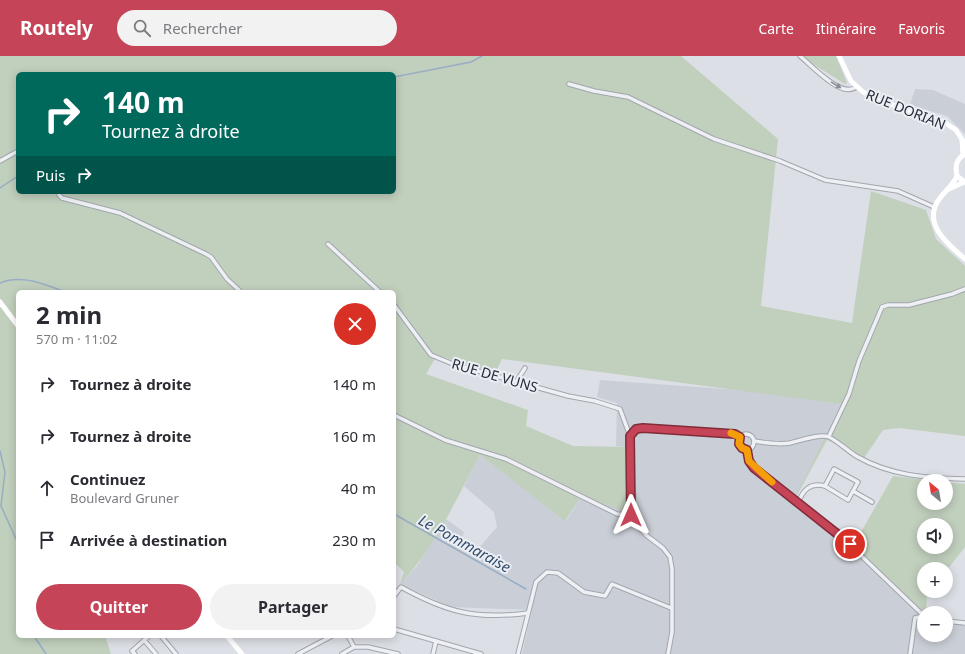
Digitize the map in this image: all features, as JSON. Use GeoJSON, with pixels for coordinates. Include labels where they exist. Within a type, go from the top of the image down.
{"type":"FeatureCollection","features":[{"type":"Feature","properties":{"kind":"main road","name":"RUE DORIAN"},"geometry":{"type":"LineString","coordinates":[[839,56],[848,76],[856,87],[870,97],[944,122],[956,130],[964,142],[964,154]]}},
{"type":"Feature","properties":{"kind":"main road"},"geometry":{"type":"LineString","coordinates":[[964,154],[956,164],[957,176],[934,207],[934,221],[941,237],[965,259]]}},
{"type":"Feature","properties":{"kind":"main road"},"geometry":{"type":"LineString","coordinates":[[945,192],[964,182],[957,176]]}},
{"type":"Feature","properties":{"kind":"main road"},"geometry":{"type":"LineString","coordinates":[[0,302],[16,323]]}},
{"type":"Feature","properties":{"kind":"main road"},"geometry":{"type":"LineString","coordinates":[[229,638],[242,654]]}},
{"type":"Feature","properties":{"kind":"street"},"geometry":{"type":"LineString","coordinates":[[800,56],[817,72],[845,90],[851,90],[856,87]]}},
{"type":"Feature","properties":{"kind":"street"},"geometry":{"type":"LineString","coordinates":[[569,84],[594,91],[628,97],[714,139],[780,161],[825,180],[898,191],[934,207]]}},
{"type":"Feature","properties":{"kind":"street"},"geometry":{"type":"LineString","coordinates":[[0,161],[16,152]]}},
{"type":"Feature","properties":{"kind":"street"},"geometry":{"type":"LineString","coordinates":[[59,194],[62,198],[120,214],[206,254],[211,257],[227,279],[239,290]]}},
{"type":"Feature","properties":{"kind":"street"},"geometry":{"type":"LineString","coordinates":[[328,244],[378,290]]}},
{"type":"Feature","properties":{"kind":"street"},"geometry":{"type":"LineString","coordinates":[[828,436],[849,394],[862,354],[882,307],[888,304],[909,305],[952,294],[965,289]]}},
{"type":"Feature","properties":{"kind":"street","name":"RUE DE VUNS"},"geometry":{"type":"LineString","coordinates":[[396,308],[431,355],[453,364],[568,396],[596,400],[620,409],[630,436]]}},
{"type":"Feature","properties":{"kind":"street"},"geometry":{"type":"LineString","coordinates":[[516,382],[525,368]]}},
{"type":"Feature","properties":{"kind":"street"},"geometry":{"type":"LineString","coordinates":[[396,416],[445,440],[506,459],[617,514],[631,515]]}},
{"type":"Feature","properties":{"kind":"street"},"geometry":{"type":"LineString","coordinates":[[668,654],[672,632],[672,569],[670,557],[663,548],[639,527],[631,515],[630,436],[636,429],[643,428],[735,434],[740,437]]}},
{"type":"Feature","properties":{"kind":"street"},"geometry":{"type":"LineString","coordinates":[[747,450],[740,447],[738,442],[740,437],[745,434],[750,435],[754,441],[768,444],[789,443],[820,436],[828,436],[857,457],[890,470],[917,478],[965,480]]}},
{"type":"Feature","properties":{"kind":"street"},"geometry":{"type":"LineString","coordinates":[[747,450],[751,448],[754,441]]}},
{"type":"Feature","properties":{"kind":"street"},"geometry":{"type":"LineString","coordinates":[[747,450],[749,461],[754,468],[850,544],[917,609]]}},
{"type":"Feature","properties":{"kind":"street"},"geometry":{"type":"LineString","coordinates":[[798,503],[803,492],[810,486],[816,484],[825,486],[848,500],[858,482],[834,469],[825,486]]}},
{"type":"Feature","properties":{"kind":"street"},"geometry":{"type":"LineString","coordinates":[[853,491],[872,502]]}},
{"type":"Feature","properties":{"kind":"street"},"geometry":{"type":"LineString","coordinates":[[518,654],[536,582],[547,572],[558,573],[584,592],[605,596],[612,584],[671,608]]}},
{"type":"Feature","properties":{"kind":"street"},"geometry":{"type":"LineString","coordinates":[[396,593],[401,587],[428,602],[455,611],[501,616],[528,613]]}},
{"type":"Feature","properties":{"kind":"street"},"geometry":{"type":"LineString","coordinates":[[910,654],[915,618],[917,618]]}},
{"type":"Feature","properties":{"kind":"street"},"geometry":{"type":"LineString","coordinates":[[953,622],[965,623]]}},
{"type":"Feature","properties":{"kind":"street"},"geometry":{"type":"LineString","coordinates":[[396,630],[481,654]]}},
{"type":"Feature","properties":{"kind":"street"},"geometry":{"type":"LineString","coordinates":[[135,654],[132,651],[146,638]]}},
{"type":"Feature","properties":{"kind":"street"},"geometry":{"type":"LineString","coordinates":[[163,638],[174,653]]}},
{"type":"Feature","properties":{"kind":"street"},"geometry":{"type":"LineString","coordinates":[[298,654],[305,652],[329,638]]}},
{"type":"Feature","properties":{"kind":"street"},"geometry":{"type":"LineString","coordinates":[[349,638],[354,647]]}},
{"type":"Feature","properties":{"kind":"street"},"geometry":{"type":"LineString","coordinates":[[144,640],[156,654]]}},
{"type":"Feature","properties":{"kind":"street"},"geometry":{"type":"LineString","coordinates":[[432,654],[436,641]]}},
{"type":"Feature","properties":{"kind":"street"},"geometry":{"type":"LineString","coordinates":[[342,654],[354,647],[368,647],[398,654]]}},
{"type":"Feature","properties":{"kind":"shaded area"},"geometry":{"type":"Polygon","coordinates":[[[915,89],[933,90],[965,104],[965,134],[947,116],[910,105],[915,89]]]}},
{"type":"Feature","properties":{"kind":"shaded area"},"geometry":{"type":"Polygon","coordinates":[[[600,380],[754,391],[843,404],[793,503],[918,606],[917,642],[953,642],[953,622],[965,626],[965,654],[522,654],[532,610],[451,607],[400,584],[417,566],[446,519],[464,532],[462,538],[478,549],[497,527],[494,512],[464,486],[480,455],[566,521],[582,495],[627,447],[616,446],[617,403],[597,397],[600,380]]]}},
{"type":"Feature","properties":{"kind":"green space"},"geometry":{"type":"Polygon","coordinates":[[[0,56],[681,56],[778,139],[761,306],[852,323],[871,191],[926,210],[936,239],[965,266],[965,436],[899,428],[883,430],[864,458],[827,440],[796,497],[856,541],[893,476],[917,479],[917,510],[953,510],[953,483],[965,484],[965,547],[953,562],[917,562],[917,598],[927,598],[926,606],[917,606],[792,503],[842,404],[502,359],[495,373],[437,355],[426,374],[528,410],[526,426],[573,446],[627,447],[625,512],[582,495],[565,521],[480,455],[434,539],[413,570],[400,584],[404,572],[396,564],[396,290],[16,290],[16,638],[106,638],[111,654],[0,654],[0,56]]]}},
{"type":"Feature","properties":{"kind":"green space"},"geometry":{"type":"Polygon","coordinates":[[[803,56],[836,56],[847,83],[845,84],[803,56]]]}},
{"type":"Feature","properties":{"kind":"waterway"},"geometry":{"type":"LineString","coordinates":[[396,77],[471,62],[482,56]]}},
{"type":"Feature","properties":{"kind":"waterway"},"geometry":{"type":"LineString","coordinates":[[0,188],[16,177]]}},
{"type":"Feature","properties":{"kind":"waterway","name":"Le Pommaraise"},"geometry":{"type":"LineString","coordinates":[[0,283],[16,279],[25,280],[41,283],[60,290]]}},
{"type":"Feature","properties":{"kind":"waterway"},"geometry":{"type":"LineString","coordinates":[[0,451],[5,472],[1,506],[16,539]]}},
{"type":"Feature","properties":{"kind":"waterway","name":"Le Pommaraise"},"geometry":{"type":"LineString","coordinates":[[396,515],[526,589]]}},
{"type":"Feature","properties":{"kind":"waterway"},"geometry":{"type":"LineString","coordinates":[[35,638],[46,654]]}},
{"type":"Feature","properties":{"kind":"slow traffic"},"geometry":{"type":"LineString","coordinates":[[731,433],[740,437],[738,442],[740,447],[747,450],[749,461],[754,468],[772,482]]}},
{"type":"Feature","properties":{"kind":"route"},"geometry":{"type":"LineString","coordinates":[[631,515],[630,436],[636,429],[643,428],[735,434],[740,437],[738,442],[740,447],[747,450],[749,461],[754,468],[850,544]]}}]}
